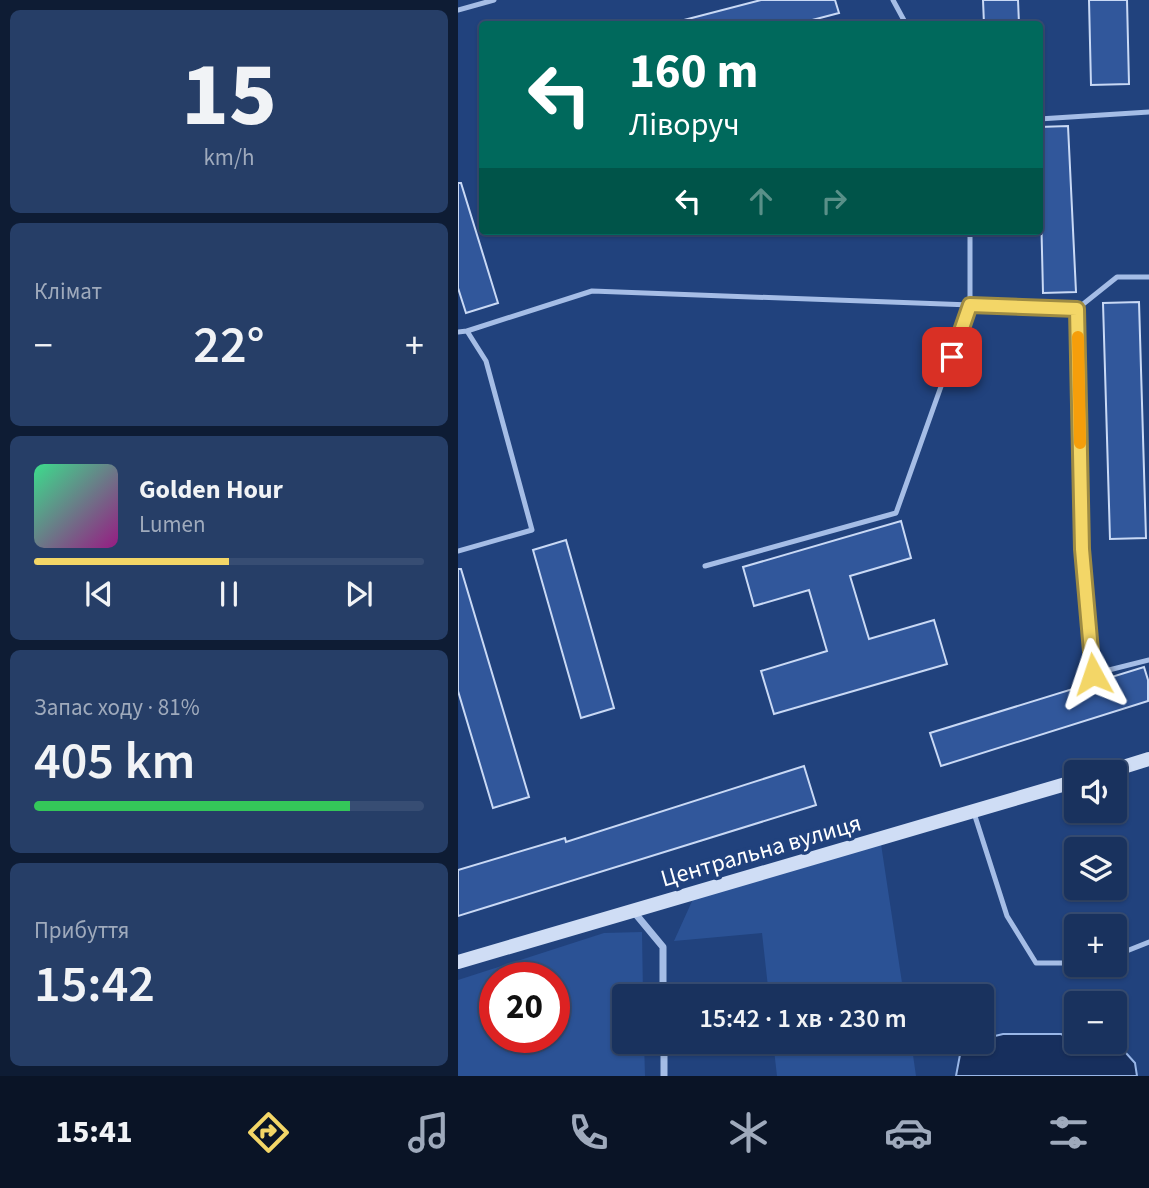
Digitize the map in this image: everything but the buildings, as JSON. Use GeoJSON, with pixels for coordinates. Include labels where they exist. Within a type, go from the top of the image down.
{"type":"FeatureCollection","features":[{"type":"Feature","properties":{"kind":"main road"},"geometry":{"type":"LineString","coordinates":[[1127,766],[1149,760]]}},
{"type":"Feature","properties":{"kind":"main road","name":"Центральна вулиця"},"geometry":{"type":"LineString","coordinates":[[458,962],[1064,785]]}},
{"type":"Feature","properties":{"kind":"street"},"geometry":{"type":"LineString","coordinates":[[634,912],[663,947],[663,984]]}},
{"type":"Feature","properties":{"kind":"street"},"geometry":{"type":"LineString","coordinates":[[664,1054],[664,1076]]}},
{"type":"Feature","properties":{"kind":"lane"},"geometry":{"type":"LineString","coordinates":[[458,10],[494,0]]}},
{"type":"Feature","properties":{"kind":"lane"},"geometry":{"type":"LineString","coordinates":[[893,0],[904,21]]}},
{"type":"Feature","properties":{"kind":"lane"},"geometry":{"type":"LineString","coordinates":[[1043,119],[1149,112]]}},
{"type":"Feature","properties":{"kind":"lane"},"geometry":{"type":"LineString","coordinates":[[705,566],[896,513],[970,305],[970,235]]}},
{"type":"Feature","properties":{"kind":"lane"},"geometry":{"type":"LineString","coordinates":[[458,332],[592,291],[1077,309],[1117,277],[1149,277]]}},
{"type":"Feature","properties":{"kind":"lane"},"geometry":{"type":"LineString","coordinates":[[1077,309],[1082,549],[1093,674],[1149,660]]}},
{"type":"Feature","properties":{"kind":"lane"},"geometry":{"type":"LineString","coordinates":[[458,551],[532,530],[486,361],[467,331]]}},
{"type":"Feature","properties":{"kind":"lane"},"geometry":{"type":"LineString","coordinates":[[974,811],[1007,916],[1036,963],[1064,963]]}},
{"type":"Feature","properties":{"kind":"lane"},"geometry":{"type":"LineString","coordinates":[[1127,951],[1149,942]]}},
{"type":"Feature","properties":{"kind":"shaded area"},"geometry":{"type":"Polygon","coordinates":[[[881,844],[902,984],[768,984],[762,933],[674,941],[693,899],[881,844]]]}},
{"type":"Feature","properties":{"kind":"shaded area"},"geometry":{"type":"Polygon","coordinates":[[[642,932],[643,984],[612,984],[612,1054],[644,1054],[645,1076],[458,1076],[458,980],[479,973],[479,1053],[570,1053],[570,962],[514,962],[604,933],[642,932]]]}},
{"type":"Feature","properties":{"kind":"shaded area"},"geometry":{"type":"Polygon","coordinates":[[[1061,1034],[1064,1035],[1064,1054],[1127,1054],[1135,1063],[1137,1076],[956,1076],[960,1054],[994,1054],[994,1036],[1061,1034]]]}},
{"type":"Feature","properties":{"kind":"shaded area"},"geometry":{"type":"Polygon","coordinates":[[[774,1054],[913,1054],[916,1076],[777,1076],[774,1054]]]}},
{"type":"Feature","properties":{"kind":"slow traffic"},"geometry":{"type":"LineString","coordinates":[[1078,337],[1080,443]]}},
{"type":"Feature","properties":{"kind":"route"},"geometry":{"type":"LineString","coordinates":[[952,357],[970,305],[1077,309],[1082,549],[1093,674]]}}]}
